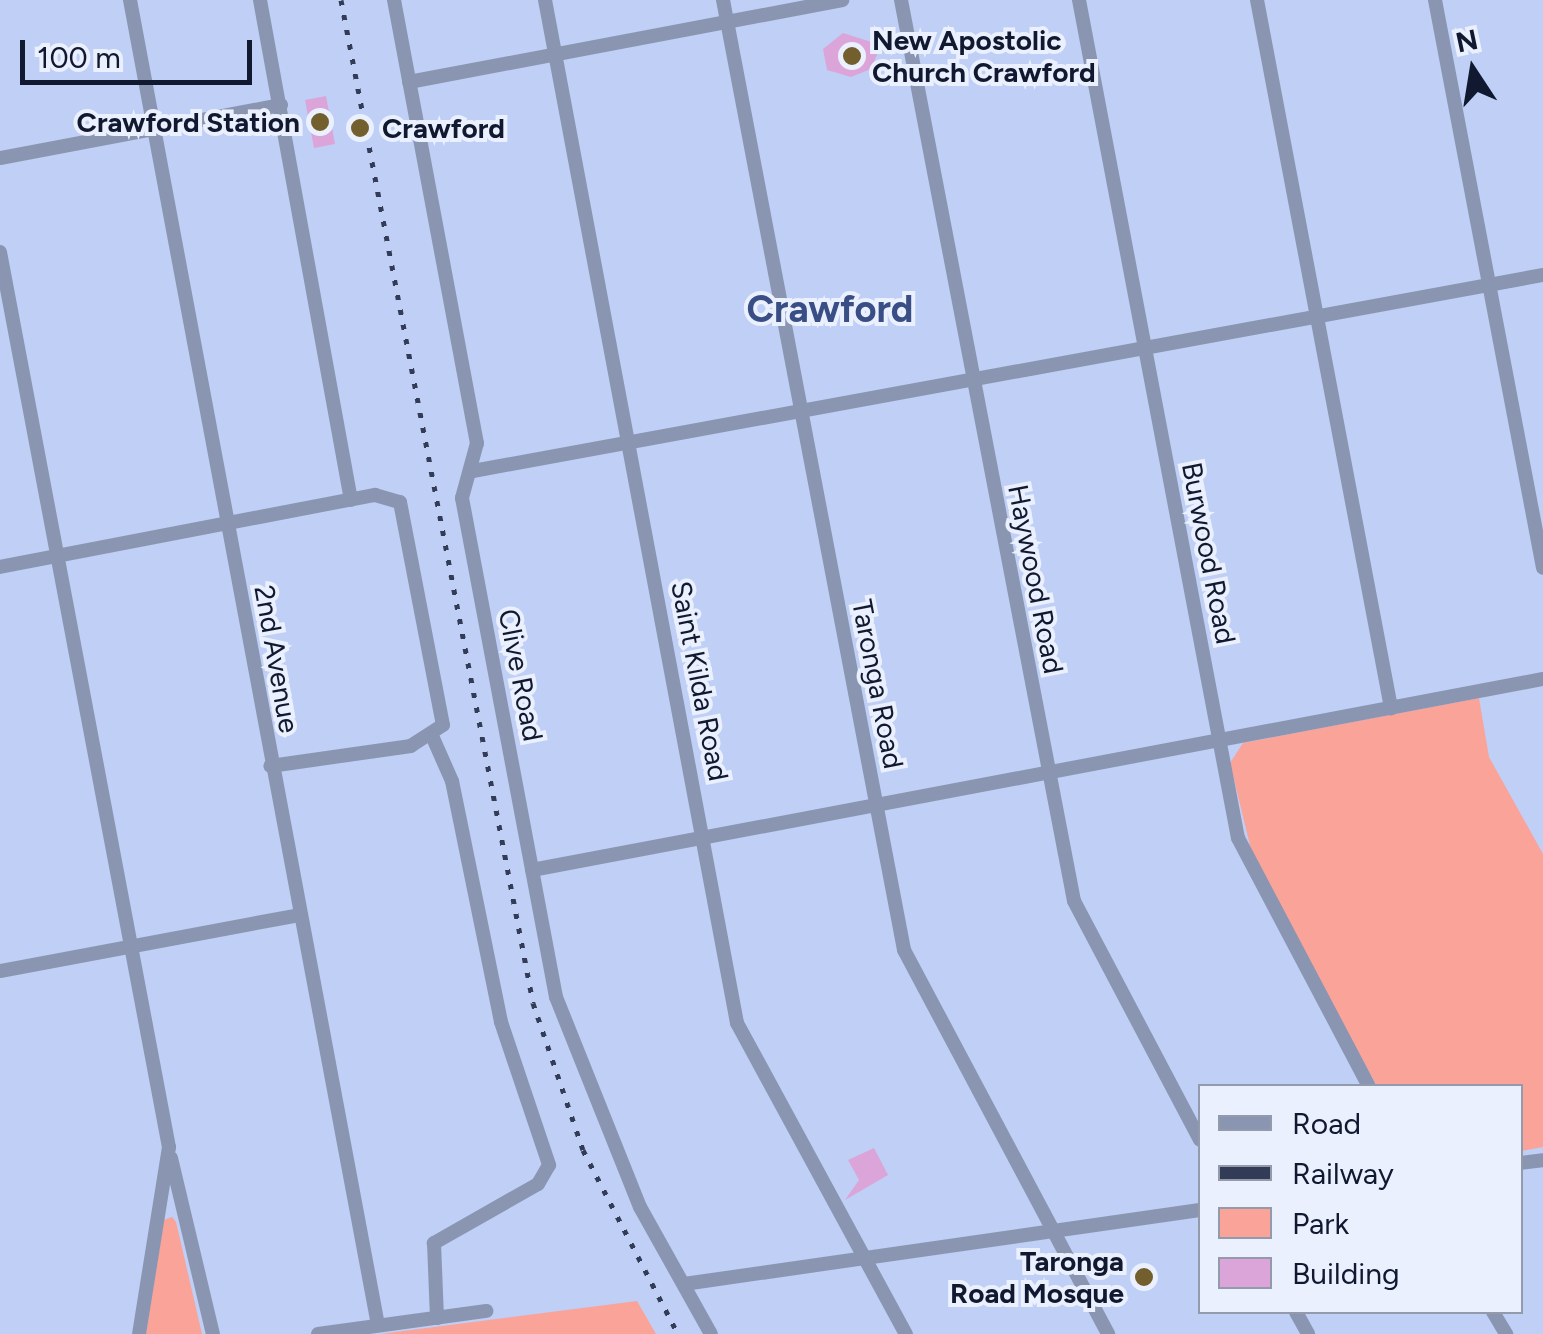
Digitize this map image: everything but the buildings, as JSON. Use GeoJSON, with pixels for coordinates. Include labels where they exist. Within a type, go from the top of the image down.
{"type":"FeatureCollection","features":[{"type":"Feature","properties":{"kind":"street","name":"2nd Avenue"},"geometry":{"type":"LineString","coordinates":[[130,0],[270,766],[378,1326]]}},
{"type":"Feature","properties":{"kind":"street"},"geometry":{"type":"LineString","coordinates":[[260,0],[351,500]]}},
{"type":"Feature","properties":{"kind":"street","name":"Clive Road"},"geometry":{"type":"LineString","coordinates":[[394,0],[477,443],[473,471],[462,494],[565,1027],[640,1208],[711,1334]]}},
{"type":"Feature","properties":{"kind":"street","name":"Saint Kilda Road"},"geometry":{"type":"LineString","coordinates":[[544,0],[740,1032],[906,1334]]}},
{"type":"Feature","properties":{"kind":"street","name":"Taronga Road"},"geometry":{"type":"LineString","coordinates":[[723,0],[875,805],[912,973],[1108,1334]]}},
{"type":"Feature","properties":{"kind":"street"},"geometry":{"type":"LineString","coordinates":[[409,82],[842,0]]}},
{"type":"Feature","properties":{"kind":"street","name":"Haywood Road"},"geometry":{"type":"LineString","coordinates":[[901,0],[1047,773],[1082,922],[1198,1136]]}},
{"type":"Feature","properties":{"kind":"street","name":"Burwood Road"},"geometry":{"type":"LineString","coordinates":[[1079,0],[1219,740],[1246,861],[1368,1084]]}},
{"type":"Feature","properties":{"kind":"street"},"geometry":{"type":"LineString","coordinates":[[1257,0],[1391,708]]}},
{"type":"Feature","properties":{"kind":"street"},"geometry":{"type":"LineString","coordinates":[[1435,0],[1543,568]]}},
{"type":"Feature","properties":{"kind":"street"},"geometry":{"type":"LineString","coordinates":[[0,158],[280,105]]}},
{"type":"Feature","properties":{"kind":"street"},"geometry":{"type":"LineString","coordinates":[[0,252],[181,1211],[213,1334]]}},
{"type":"Feature","properties":{"kind":"street"},"geometry":{"type":"LineString","coordinates":[[473,471],[630,448],[1543,274]]}},
{"type":"Feature","properties":{"kind":"street"},"geometry":{"type":"LineString","coordinates":[[0,567],[351,500],[388,496],[405,514],[444,715],[434,738],[452,781],[501,1022],[549,1165],[538,1184],[434,1244],[437,1318]]}},
{"type":"Feature","properties":{"kind":"street"},"geometry":{"type":"LineString","coordinates":[[532,870],[1543,679]]}},
{"type":"Feature","properties":{"kind":"street"},"geometry":{"type":"LineString","coordinates":[[270,766],[434,738]]}},
{"type":"Feature","properties":{"kind":"street"},"geometry":{"type":"LineString","coordinates":[[0,971],[298,915]]}},
{"type":"Feature","properties":{"kind":"street"},"geometry":{"type":"LineString","coordinates":[[139,1334],[169,1147]]}},
{"type":"Feature","properties":{"kind":"street"},"geometry":{"type":"LineString","coordinates":[[684,1284],[1198,1210]]}},
{"type":"Feature","properties":{"kind":"street"},"geometry":{"type":"LineString","coordinates":[[158,1212],[181,1211]]}},
{"type":"Feature","properties":{"kind":"street"},"geometry":{"type":"LineString","coordinates":[[318,1334],[486,1311]]}},
{"type":"Feature","properties":{"kind":"green space"},"geometry":{"type":"Polygon","coordinates":[[[1479,698],[1489,757],[1543,854],[1543,1147],[1523,1151],[1523,1084],[1376,1084],[1255,866],[1230,763],[1243,743],[1479,698]]]}},
{"type":"Feature","properties":{"kind":"green space"},"geometry":{"type":"Polygon","coordinates":[[[172,1217],[202,1334],[146,1334],[164,1220],[172,1217]]]}},
{"type":"Feature","properties":{"kind":"green space"},"geometry":{"type":"Polygon","coordinates":[[[637,1301],[656,1334],[380,1334],[637,1301]]]}},
{"type":"Feature","properties":{"kind":"railway"},"geometry":{"type":"LineString","coordinates":[[341,0],[533,1003],[583,1150],[678,1334]]}},
{"type":"Feature","properties":{"kind":"place","name":"New Apostolic Church Crawford"},"geometry":{"type":"Point","coordinates":[852,56]}},
{"type":"Feature","properties":{"kind":"place","name":"Crawford Station"},"geometry":{"type":"Point","coordinates":[320,122]}},
{"type":"Feature","properties":{"kind":"place","name":"Crawford"},"geometry":{"type":"Point","coordinates":[360,128]}},
{"type":"Feature","properties":{"kind":"place","name":"Taronga Road Mosque"},"geometry":{"type":"Point","coordinates":[1144,1277]}},
{"type":"Feature","properties":{"kind":"district","name":"Crawford"},"geometry":{"type":"Point","coordinates":[830,310]}}]}
